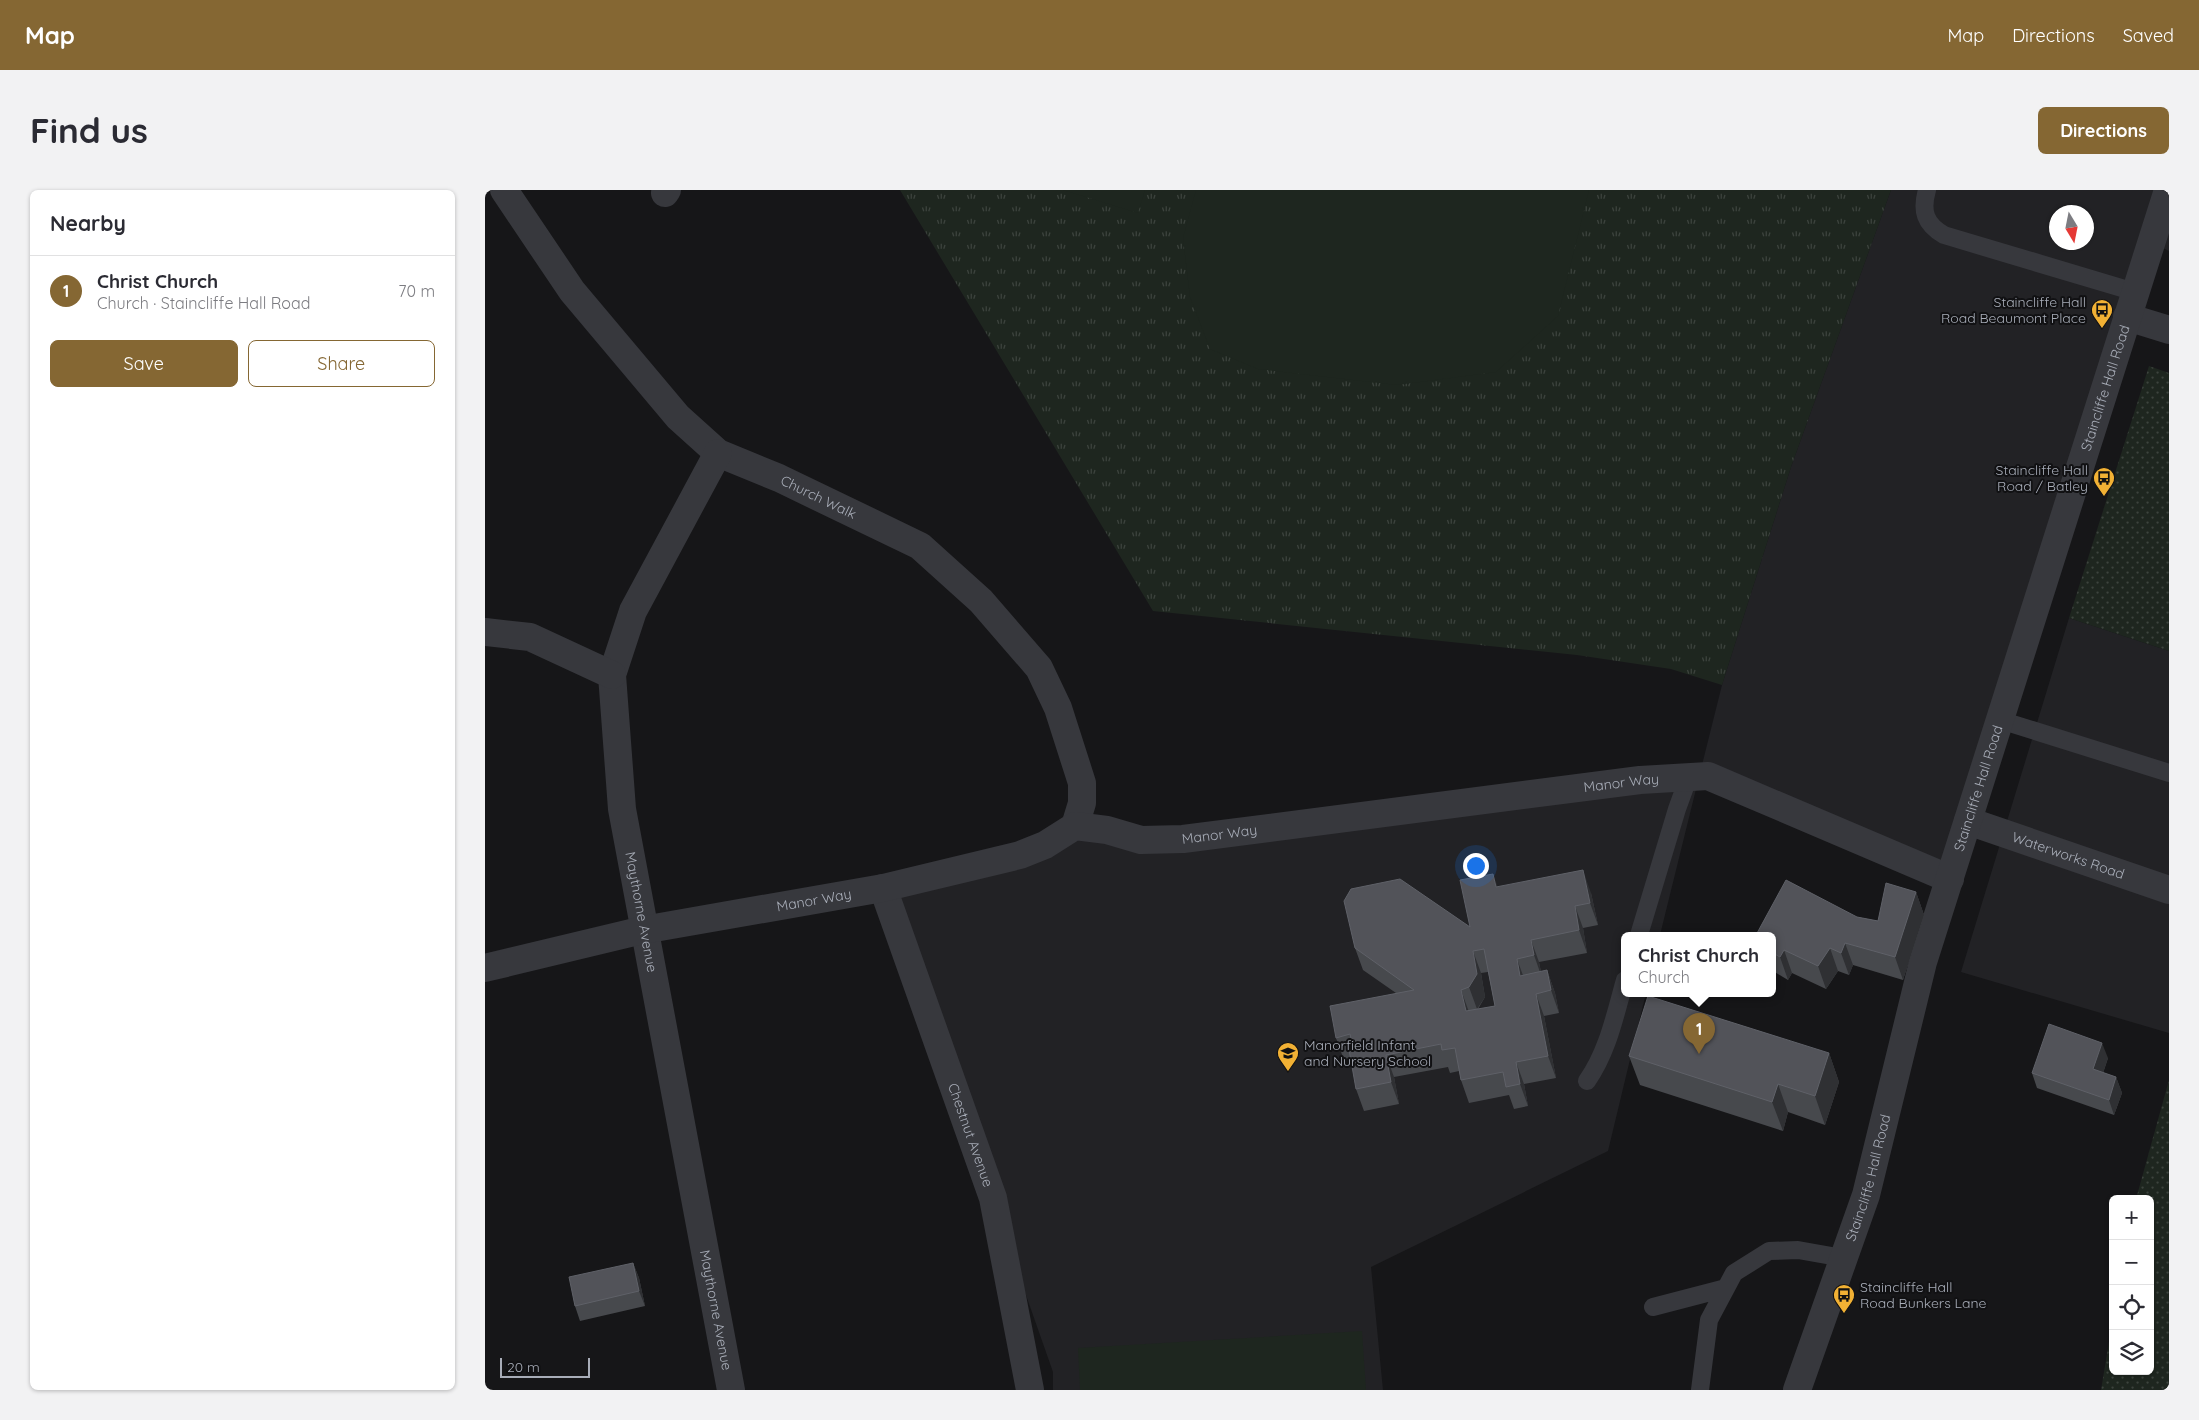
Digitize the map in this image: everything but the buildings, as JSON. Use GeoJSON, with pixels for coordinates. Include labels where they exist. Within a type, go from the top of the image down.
{"type":"FeatureCollection","features":[{"type":"Feature","properties":{"kind":"street","name":"Church Walk"},"geometry":{"type":"LineString","coordinates":[[504,190],[572,291],[678,417],[718,453],[779,478],[920,546],[981,601],[1039,668],[1058,708],[1082,783],[1082,803],[1075,826]]}},
{"type":"Feature","properties":{"kind":"street","name":"Staincliffe Hall Road"},"geometry":{"type":"LineString","coordinates":[[1797,1390],[1865,1195],[1923,962],[2168,190]]}},
{"type":"Feature","properties":{"kind":"street"},"geometry":{"type":"LineString","coordinates":[[2131,304],[2169,330]]}},
{"type":"Feature","properties":{"kind":"street","name":"Maythorne Avenue"},"geometry":{"type":"LineString","coordinates":[[718,453],[633,611],[612,675],[622,809],[643,930],[731,1390]]}},
{"type":"Feature","properties":{"kind":"street"},"geometry":{"type":"LineString","coordinates":[[485,632],[530,637],[612,675]]}},
{"type":"Feature","properties":{"kind":"street","name":"Manor Way"},"geometry":{"type":"LineString","coordinates":[[485,968],[643,930],[883,888],[1020,855],[1045,845],[1075,826],[1107,830],[1141,840],[1183,839],[1641,780],[1689,776],[1708,776],[1950,879]]}},
{"type":"Feature","properties":{"kind":"street","name":"Waterworks Road"},"geometry":{"type":"LineString","coordinates":[[1968,821],[2169,890]]}},
{"type":"Feature","properties":{"kind":"street","name":"Chestnut Avenue"},"geometry":{"type":"LineString","coordinates":[[883,888],[993,1198],[1031,1390]]}},
{"type":"Feature","properties":{"kind":"lane"},"geometry":{"type":"LineString","coordinates":[[1927,190],[1925,203],[1926,218],[1932,228],[1944,235],[2131,304]]}},
{"type":"Feature","properties":{"kind":"lane"},"geometry":{"type":"LineString","coordinates":[[2000,720],[2169,773]]}},
{"type":"Feature","properties":{"kind":"lane"},"geometry":{"type":"LineString","coordinates":[[1640,932],[1677,809],[1689,776]]}},
{"type":"Feature","properties":{"kind":"lane"},"geometry":{"type":"LineString","coordinates":[[1587,1081],[1597,1066],[1605,1048],[1621,994]]}},
{"type":"Feature","properties":{"kind":"lane"},"geometry":{"type":"LineString","coordinates":[[1701,1390],[1709,1320],[1734,1273],[1769,1251],[1798,1250],[1843,1258]]}},
{"type":"Feature","properties":{"kind":"lane"},"geometry":{"type":"LineString","coordinates":[[1653,1307],[1726,1288]]}},
{"type":"Feature","properties":{"kind":"shaded area"},"geometry":{"type":"Polygon","coordinates":[[[1891,190],[2169,190],[2169,251],[2146,240],[1950,879],[1699,777],[1722,685],[1791,467],[1891,190]]]}},
{"type":"Feature","properties":{"kind":"shaded area"},"geometry":{"type":"Polygon","coordinates":[[[2069,618],[2169,651],[2169,1033],[1961,972],[2069,618]]]}},
{"type":"Feature","properties":{"kind":"shaded area","name":"Manorfield Infant and Nursery School"},"geometry":{"type":"Polygon","coordinates":[[[1699,777],[1661,932],[1621,932],[1621,997],[1645,997],[1608,1151],[1371,1267],[1383,1390],[1053,1390],[1053,1372],[883,888],[1075,826],[1141,840],[1699,777]]]}},
{"type":"Feature","properties":{"kind":"green space"},"geometry":{"type":"Polygon","coordinates":[[[900,190],[1891,190],[1791,467],[1722,685],[1671,669],[1577,655],[1153,611],[900,190]]]}},
{"type":"Feature","properties":{"kind":"green space"},"geometry":{"type":"Polygon","coordinates":[[[1063,190],[1145,190],[1138,213],[1063,190]]]}},
{"type":"Feature","properties":{"kind":"green space"},"geometry":{"type":"Polygon","coordinates":[[[1196,190],[1589,190],[1558,316],[1496,372],[1397,385],[1258,369],[1210,349],[1190,297],[1183,238],[1196,190]]]}},
{"type":"Feature","properties":{"kind":"green space"},"geometry":{"type":"Polygon","coordinates":[[[2149,366],[2169,373],[2169,651],[2069,618],[2149,366]]]}},
{"type":"Feature","properties":{"kind":"green space"},"geometry":{"type":"Polygon","coordinates":[[[2169,1080],[2169,1390],[2101,1390],[2109,1342],[2109,1375],[2154,1375],[2154,1195],[2137,1195],[2169,1080]]]}},
{"type":"Feature","properties":{"kind":"green space"},"geometry":{"type":"Polygon","coordinates":[[[1362,1331],[1366,1390],[1080,1390],[1078,1348],[1362,1331]]]}},
{"type":"Feature","properties":{"kind":"place","name":"Staincliffe Hall Road Beaumont Place"},"geometry":{"type":"Point","coordinates":[2102,329]}},
{"type":"Feature","properties":{"kind":"place","name":"Staincliffe Hall Road / Batley"},"geometry":{"type":"Point","coordinates":[2104,497]}},
{"type":"Feature","properties":{"kind":"place","name":"Christ Church"},"geometry":{"type":"Point","coordinates":[1699,1054]}},
{"type":"Feature","properties":{"kind":"place","name":"Manorfield Infant and Nursery School"},"geometry":{"type":"Point","coordinates":[1288,1072]}},
{"type":"Feature","properties":{"kind":"place","name":"Staincliffe Hall Road Bunkers Lane"},"geometry":{"type":"Point","coordinates":[1844,1314]}}]}
